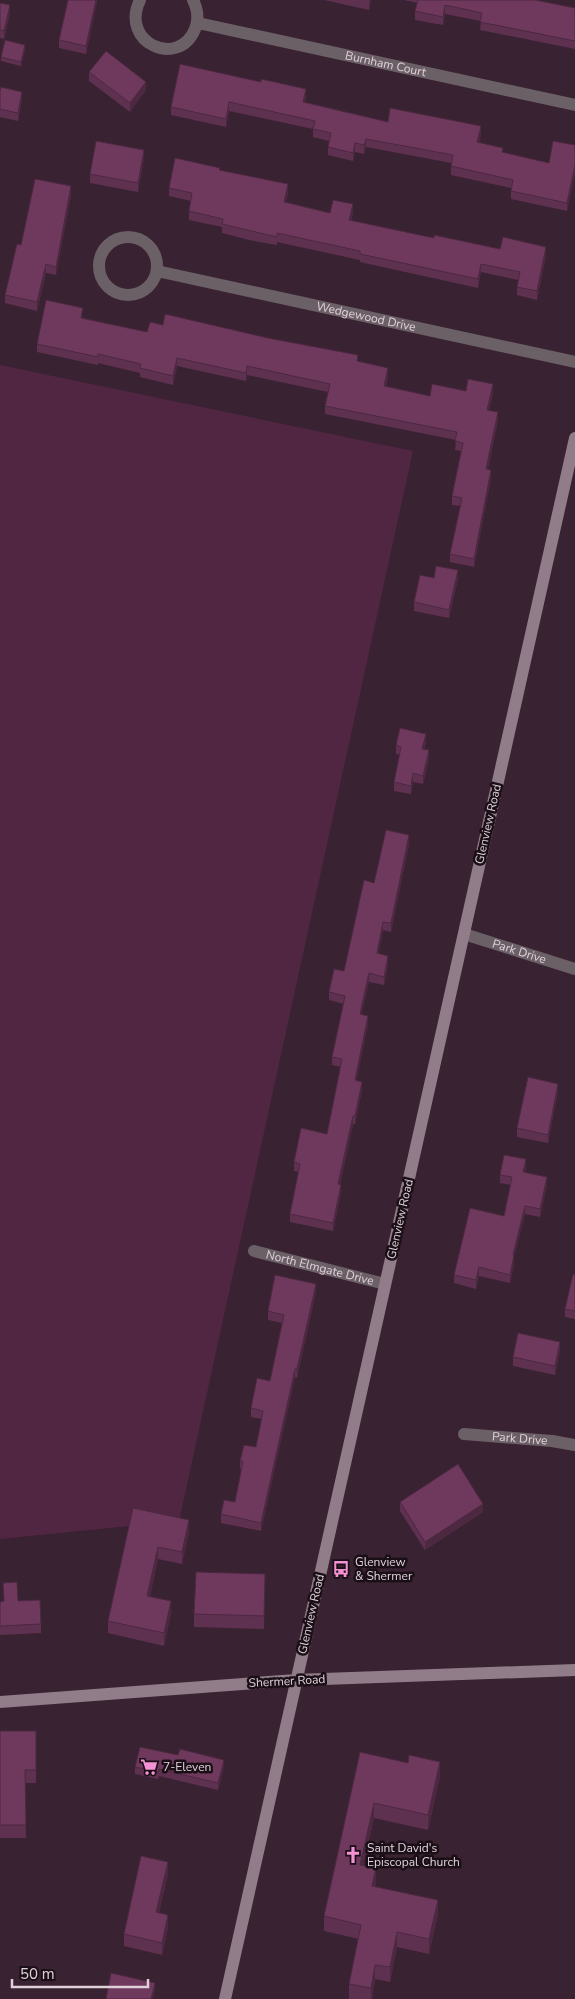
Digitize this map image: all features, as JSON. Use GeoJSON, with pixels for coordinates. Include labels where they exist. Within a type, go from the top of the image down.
{"type":"FeatureCollection","features":[{"type":"Feature","properties":{"kind":"main road","name":"Glenview Road"},"geometry":{"type":"LineString","coordinates":[[225,1999],[575,438]]}},
{"type":"Feature","properties":{"kind":"main road","name":"Shermer Road"},"geometry":{"type":"LineString","coordinates":[[0,1702],[296,1680],[575,1670]]}},
{"type":"Feature","properties":{"kind":"street"},"geometry":{"type":"LineString","coordinates":[[140,0],[135,15],[136,27],[145,40],[154,47],[167,49],[178,47],[192,36],[198,23],[198,13],[193,0]]}},
{"type":"Feature","properties":{"kind":"street","name":"Burnham Court"},"geometry":{"type":"LineString","coordinates":[[198,23],[575,105]]}},
{"type":"Feature","properties":{"kind":"street"},"geometry":{"type":"LineString","coordinates":[[125,236],[138,238],[152,248],[156,257],[157,271],[155,278],[146,290],[126,296],[108,288],[102,280],[98,267],[100,254],[115,239],[125,236]]}},
{"type":"Feature","properties":{"kind":"street","name":"Wedgewood Drive"},"geometry":{"type":"LineString","coordinates":[[157,271],[575,362]]}},
{"type":"Feature","properties":{"kind":"street","name":"Park Drive"},"geometry":{"type":"LineString","coordinates":[[464,934],[575,969]]}},
{"type":"Feature","properties":{"kind":"street","name":"North Elmgate Drive"},"geometry":{"type":"LineString","coordinates":[[254,1251],[385,1284]]}},
{"type":"Feature","properties":{"kind":"street","name":"Park Drive"},"geometry":{"type":"LineString","coordinates":[[464,1434],[552,1441],[575,1445]]}},
{"type":"Feature","properties":{"kind":"shaded area"},"geometry":{"type":"Polygon","coordinates":[[[0,365],[413,451],[179,1521],[0,1539],[0,365]]]}},
{"type":"Feature","properties":{"kind":"building"},"geometry":{"type":"Polygon","coordinates":[[[68,0],[96,0],[86,46],[59,40],[68,0]]]}},
{"type":"Feature","properties":{"kind":"building"},"geometry":{"type":"Polygon","coordinates":[[[418,0],[535,0],[575,8],[575,41],[480,22],[482,13],[445,5],[443,17],[415,11],[418,0]]]}},
{"type":"Feature","properties":{"kind":"building"},"geometry":{"type":"Polygon","coordinates":[[[0,3],[10,5],[4,31],[0,30],[0,3]]]}},
{"type":"Feature","properties":{"kind":"building"},"geometry":{"type":"Polygon","coordinates":[[[5,40],[25,45],[21,62],[1,57],[5,40]]]}},
{"type":"Feature","properties":{"kind":"building"},"geometry":{"type":"Polygon","coordinates":[[[106,51],[146,82],[130,103],[89,72],[106,51]]]}},
{"type":"Feature","properties":{"kind":"building"},"geometry":{"type":"Polygon","coordinates":[[[180,64],[261,82],[261,79],[306,89],[303,102],[388,122],[390,108],[481,126],[477,142],[503,148],[502,152],[549,163],[553,141],[575,145],[575,165],[567,203],[511,191],[513,180],[451,166],[453,155],[366,139],[364,145],[355,143],[353,153],[328,147],[331,133],[313,129],[315,121],[229,102],[226,119],[171,107],[180,64]]]}},
{"type":"Feature","properties":{"kind":"building"},"geometry":{"type":"Polygon","coordinates":[[[1,87],[22,92],[18,113],[0,109],[1,87]]]}},
{"type":"Feature","properties":{"kind":"building"},"geometry":{"type":"Polygon","coordinates":[[[96,141],[144,150],[138,183],[90,174],[96,141]]]}},
{"type":"Feature","properties":{"kind":"building"},"geometry":{"type":"Polygon","coordinates":[[[175,158],[220,168],[219,170],[288,184],[284,202],[330,213],[333,200],[353,204],[349,220],[434,238],[434,235],[500,249],[503,237],[546,247],[537,291],[517,287],[520,272],[481,264],[478,279],[360,254],[360,251],[277,233],[277,237],[222,224],[223,219],[189,211],[192,193],[169,188],[175,158]]]}},
{"type":"Feature","properties":{"kind":"building"},"geometry":{"type":"Polygon","coordinates":[[[35,179],[71,186],[56,267],[46,264],[37,302],[5,295],[17,244],[21,245],[35,179]]]}},
{"type":"Feature","properties":{"kind":"building"},"geometry":{"type":"Polygon","coordinates":[[[46,300],[83,308],[81,318],[147,332],[150,322],[163,325],[165,314],[268,338],[358,355],[357,361],[388,368],[384,386],[430,396],[432,384],[466,391],[468,379],[493,384],[487,410],[498,412],[486,469],[491,470],[474,559],[450,554],[462,498],[452,496],[463,443],[455,441],[457,432],[325,406],[330,384],[247,366],[246,373],[177,358],[173,376],[140,368],[141,364],[98,354],[98,357],[37,344],[46,300]]]}},
{"type":"Feature","properties":{"kind":"building"},"geometry":{"type":"Polygon","coordinates":[[[436,566],[458,570],[449,610],[414,602],[420,575],[434,578],[436,566]]]}},
{"type":"Feature","properties":{"kind":"building"},"geometry":{"type":"Polygon","coordinates":[[[400,728],[426,734],[422,749],[429,750],[423,776],[413,773],[411,786],[394,782],[401,747],[396,745],[400,728]]]}},
{"type":"Feature","properties":{"kind":"building"},"geometry":{"type":"Polygon","coordinates":[[[386,830],[409,835],[391,923],[383,922],[377,953],[388,956],[384,977],[369,973],[360,1014],[368,1016],[355,1080],[362,1082],[338,1184],[341,1185],[333,1223],[290,1214],[300,1164],[294,1162],[301,1128],[327,1134],[342,1059],[332,1057],[345,996],[329,992],[334,969],[344,971],[364,880],[374,883],[386,830]]]}},
{"type":"Feature","properties":{"kind":"building"},"geometry":{"type":"Polygon","coordinates":[[[528,1077],[558,1084],[548,1135],[517,1128],[528,1077]]]}},
{"type":"Feature","properties":{"kind":"building"},"geometry":{"type":"Polygon","coordinates":[[[504,1155],[526,1159],[523,1172],[547,1177],[540,1209],[525,1206],[510,1275],[479,1267],[476,1280],[454,1275],[470,1208],[504,1216],[512,1177],[500,1175],[504,1155]]]}},
{"type":"Feature","properties":{"kind":"building"},"geometry":{"type":"Polygon","coordinates":[[[573,1274],[575,1275],[575,1311],[565,1309],[573,1274]]]}},
{"type":"Feature","properties":{"kind":"building"},"geometry":{"type":"Polygon","coordinates":[[[275,1275],[316,1284],[261,1523],[221,1514],[224,1500],[235,1502],[243,1461],[240,1461],[244,1445],[256,1447],[263,1411],[251,1408],[257,1378],[270,1381],[284,1315],[268,1311],[275,1275]]]}},
{"type":"Feature","properties":{"kind":"building"},"geometry":{"type":"Polygon","coordinates":[[[518,1333],[560,1342],[555,1366],[513,1357],[518,1333]]]}},
{"type":"Feature","properties":{"kind":"building"},"geometry":{"type":"Polygon","coordinates":[[[458,1464],[483,1504],[425,1542],[400,1502],[458,1464]]]}},
{"type":"Feature","properties":{"kind":"building"},"geometry":{"type":"Polygon","coordinates":[[[133,1508],[189,1520],[182,1552],[158,1547],[147,1596],[171,1601],[164,1633],[108,1621],[133,1508]]]}},
{"type":"Feature","properties":{"kind":"building"},"geometry":{"type":"Polygon","coordinates":[[[196,1572],[265,1574],[264,1616],[194,1614],[196,1572]]]}},
{"type":"Feature","properties":{"kind":"building"},"geometry":{"type":"Polygon","coordinates":[[[17,1582],[18,1601],[40,1600],[41,1624],[0,1626],[0,1602],[4,1601],[3,1583],[17,1582]]]}},
{"type":"Feature","properties":{"kind":"building"},"geometry":{"type":"Polygon","coordinates":[[[0,1731],[36,1731],[36,1770],[25,1770],[26,1825],[0,1825],[0,1731]]]}},
{"type":"Feature","properties":{"kind":"building"},"geometry":{"type":"Polygon","coordinates":[[[140,1747],[178,1755],[180,1749],[224,1760],[218,1783],[159,1769],[158,1772],[135,1767],[140,1747]]]}},
{"type":"Feature","properties":{"kind":"building","name":"Saint David's Episcopal Church"},"geometry":{"type":"Polygon","coordinates":[[[360,1752],[408,1763],[409,1755],[440,1762],[428,1815],[374,1803],[360,1865],[376,1868],[372,1886],[438,1900],[429,1939],[397,1932],[390,1967],[375,1965],[371,1988],[349,1984],[361,1925],[324,1916],[360,1752]]]}},
{"type":"Feature","properties":{"kind":"building"},"geometry":{"type":"Polygon","coordinates":[[[141,1856],[168,1862],[156,1912],[168,1915],[162,1943],[124,1934],[141,1856]]]}},
{"type":"Feature","properties":{"kind":"building"},"geometry":{"type":"Polygon","coordinates":[[[111,1973],[155,1983],[151,1999],[106,1999],[111,1973]]]}},
{"type":"Feature","properties":{"kind":"place","name":"Glenview & Shermer"},"geometry":{"type":"Point","coordinates":[341,1569]}},
{"type":"Feature","properties":{"kind":"place","name":"7-Eleven"},"geometry":{"type":"Point","coordinates":[149,1767]}},
{"type":"Feature","properties":{"kind":"place","name":"Saint David's Episcopal Church"},"geometry":{"type":"Point","coordinates":[353,1855]}}]}
